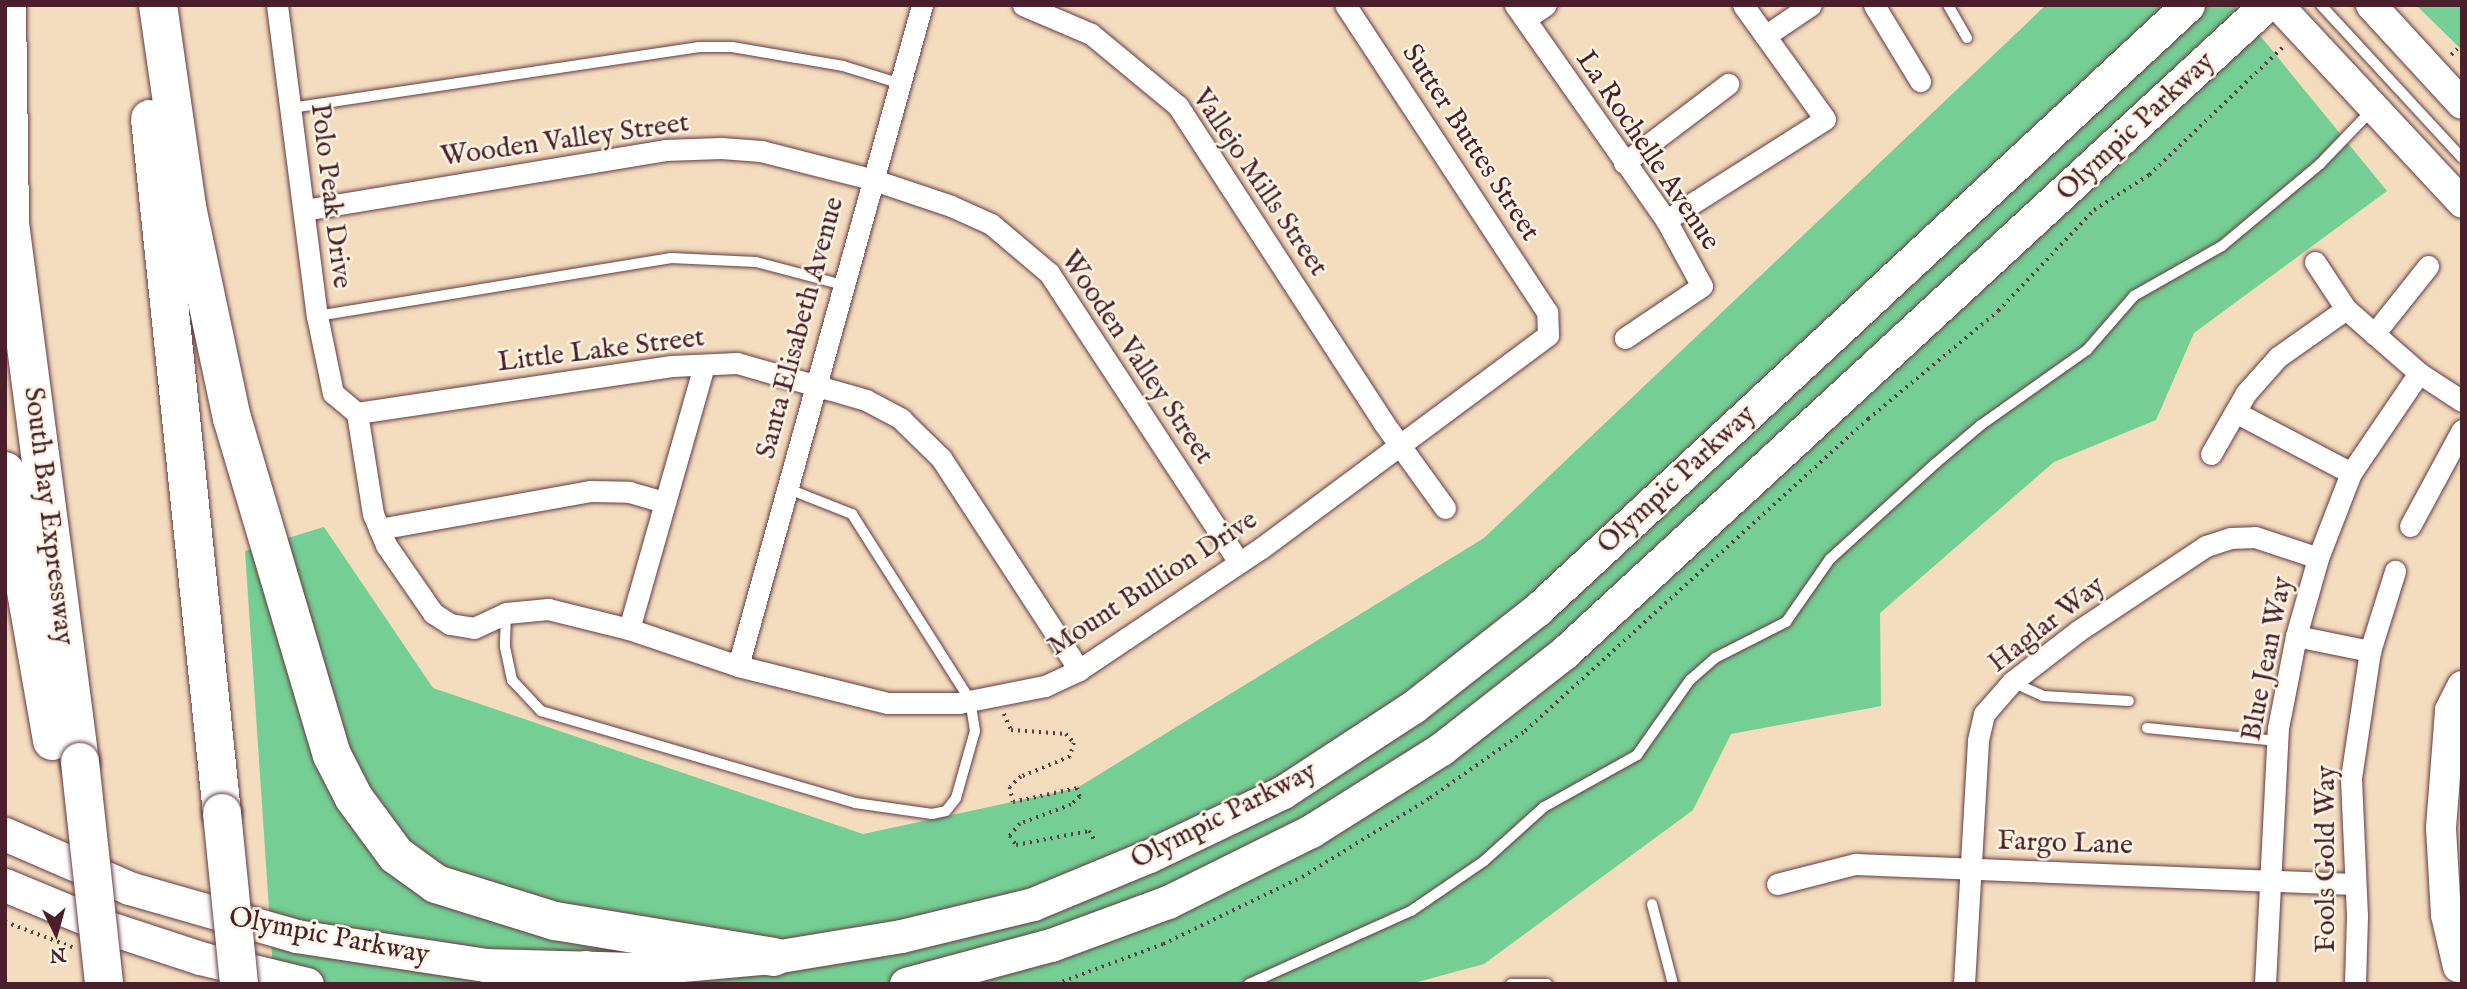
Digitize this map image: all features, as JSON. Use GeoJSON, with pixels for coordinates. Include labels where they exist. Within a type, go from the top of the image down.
{"type":"FeatureCollection","features":[{"type":"Feature","properties":{"kind":"highway","name":"South Bay Expressway"},"geometry":{"type":"LineString","coordinates":[[7,5],[10,223],[68,759],[103,974]]}},
{"type":"Feature","properties":{"kind":"highway"},"geometry":{"type":"LineString","coordinates":[[141,5],[222,813],[232,886],[239,984]]}},
{"type":"Feature","properties":{"kind":"highway"},"geometry":{"type":"LineString","coordinates":[[158,5],[187,207],[232,418],[332,755],[354,798],[396,855],[436,884],[555,921],[774,957]]}},
{"type":"Feature","properties":{"kind":"highway"},"geometry":{"type":"LineString","coordinates":[[5,471],[68,759]]}},
{"type":"Feature","properties":{"kind":"highway"},"geometry":{"type":"LineString","coordinates":[[232,886],[252,984]]}},
{"type":"Feature","properties":{"kind":"main road","name":"Olympic Parkway"},"geometry":{"type":"LineString","coordinates":[[5,834],[129,888],[296,936],[485,965],[590,977],[774,957],[901,936],[1033,904],[1149,856],[1283,793],[1413,707],[1538,609],[2188,5]]}},
{"type":"Feature","properties":{"kind":"main road","name":"Olympic Parkway"},"geometry":{"type":"LineString","coordinates":[[906,984],[1051,945],[1168,902],[1311,831],[1441,749],[1565,652],[2266,5]]}},
{"type":"Feature","properties":{"kind":"main road"},"geometry":{"type":"LineString","coordinates":[[2278,5],[2462,202]]}},
{"type":"Feature","properties":{"kind":"main road"},"geometry":{"type":"LineString","coordinates":[[2371,5],[2462,104]]}},
{"type":"Feature","properties":{"kind":"main road"},"geometry":{"type":"LineString","coordinates":[[2459,966],[2446,915],[2441,828],[2450,710],[2462,686]]}},
{"type":"Feature","properties":{"kind":"main road","name":"Olympic Parkway"},"geometry":{"type":"LineString","coordinates":[[5,885],[109,928],[200,958],[307,984]]}},
{"type":"Feature","properties":{"kind":"street","name":"Polo Peak Drive"},"geometry":{"type":"LineString","coordinates":[[277,5],[317,316],[333,393],[357,413]]}},
{"type":"Feature","properties":{"kind":"street","name":"Santa Elisabeth Avenue"},"geometry":{"type":"LineString","coordinates":[[738,666],[813,387],[922,5]]}},
{"type":"Feature","properties":{"kind":"street","name":"Vallejo Mills Street"},"geometry":{"type":"LineString","coordinates":[[1023,5],[1091,34],[1178,106],[1445,508]]}},
{"type":"Feature","properties":{"kind":"street","name":"Sutter Buttes Street"},"geometry":{"type":"LineString","coordinates":[[1345,5],[1548,312]]}},
{"type":"Feature","properties":{"kind":"street"},"geometry":{"type":"LineString","coordinates":[[1520,12],[1546,5]]}},
{"type":"Feature","properties":{"kind":"street"},"geometry":{"type":"LineString","coordinates":[[1666,220],[1825,119],[1743,5]]}},
{"type":"Feature","properties":{"kind":"street"},"geometry":{"type":"LineString","coordinates":[[1765,36],[1811,5]]}},
{"type":"Feature","properties":{"kind":"street"},"geometry":{"type":"LineString","coordinates":[[1879,7],[1920,81]]}},
{"type":"Feature","properties":{"kind":"street","name":"La Rochelle Avenue"},"geometry":{"type":"LineString","coordinates":[[1520,12],[1666,220],[1702,286],[1625,338]]}},
{"type":"Feature","properties":{"kind":"street"},"geometry":{"type":"LineString","coordinates":[[1624,163],[1728,84]]}},
{"type":"Feature","properties":{"kind":"street","name":"Wooden Valley Street"},"geometry":{"type":"LineString","coordinates":[[304,210],[665,150],[761,152],[871,179],[991,224],[1049,273],[1239,562]]}},
{"type":"Feature","properties":{"kind":"street"},"geometry":{"type":"LineString","coordinates":[[2315,262],[2346,309],[2419,373],[2462,401]]}},
{"type":"Feature","properties":{"kind":"street"},"geometry":{"type":"LineString","coordinates":[[2374,334],[2428,265]]}},
{"type":"Feature","properties":{"kind":"street"},"geometry":{"type":"LineString","coordinates":[[2211,454],[2235,412],[2278,357],[2346,309]]}},
{"type":"Feature","properties":{"kind":"street","name":"Mount Bullion Drive"},"geometry":{"type":"LineString","coordinates":[[357,413],[379,529],[406,578],[433,613],[450,624],[474,628],[506,613],[548,609],[629,629],[738,666],[888,703],[996,698],[1045,686],[1079,670],[1239,562],[1548,335],[1548,312]]}},
{"type":"Feature","properties":{"kind":"street","name":"Little Lake Street"},"geometry":{"type":"LineString","coordinates":[[357,413],[704,365],[737,363],[884,408],[930,444],[1079,670]]}},
{"type":"Feature","properties":{"kind":"street"},"geometry":{"type":"LineString","coordinates":[[629,629],[704,365]]}},
{"type":"Feature","properties":{"kind":"street","name":"Blue Jean Way"},"geometry":{"type":"LineString","coordinates":[[2265,984],[2277,740],[2296,636],[2318,558],[2351,473],[2419,373]]}},
{"type":"Feature","properties":{"kind":"street"},"geometry":{"type":"LineString","coordinates":[[2235,412],[2351,473]]}},
{"type":"Feature","properties":{"kind":"street"},"geometry":{"type":"LineString","coordinates":[[2410,526],[2462,430]]}},
{"type":"Feature","properties":{"kind":"street"},"geometry":{"type":"LineString","coordinates":[[379,529],[590,491],[629,492],[663,502]]}},
{"type":"Feature","properties":{"kind":"street","name":"Haglar Way"},"geometry":{"type":"LineString","coordinates":[[1964,984],[1978,740],[1984,714],[2012,682],[2078,631],[2218,541],[2243,536],[2267,538],[2318,558]]}},
{"type":"Feature","properties":{"kind":"street","name":"Fools Gold Way"},"geometry":{"type":"LineString","coordinates":[[2355,984],[2351,778],[2370,651],[2395,571]]}},
{"type":"Feature","properties":{"kind":"street"},"geometry":{"type":"LineString","coordinates":[[2296,636],[2370,651]]}},
{"type":"Feature","properties":{"kind":"street","name":"Fargo Lane"},"geometry":{"type":"LineString","coordinates":[[1777,884],[1855,864],[2354,884]]}},
{"type":"Feature","properties":{"kind":"lane"},"geometry":{"type":"LineString","coordinates":[[1948,5],[1967,37]]}},
{"type":"Feature","properties":{"kind":"lane"},"geometry":{"type":"LineString","coordinates":[[2321,5],[2462,158]]}},
{"type":"Feature","properties":{"kind":"lane"},"geometry":{"type":"LineString","coordinates":[[291,108],[549,66],[699,47],[732,47],[831,64],[901,85]]}},
{"type":"Feature","properties":{"kind":"lane"},"geometry":{"type":"LineString","coordinates":[[1250,984],[1411,911],[1485,861],[1544,807],[1637,755],[1690,680],[1732,648],[1786,622],[1830,559],[1936,463],[1980,425],[2087,350],[2149,285],[2222,246],[2320,164],[2375,107]]}},
{"type":"Feature","properties":{"kind":"lane"},"geometry":{"type":"LineString","coordinates":[[317,316],[671,258],[755,262],[842,285]]}},
{"type":"Feature","properties":{"kind":"lane"},"geometry":{"type":"LineString","coordinates":[[506,613],[509,672],[526,700],[541,711],[855,803],[932,814],[946,811],[956,798],[975,731],[970,700],[852,514],[786,488]]}},
{"type":"Feature","properties":{"kind":"lane"},"geometry":{"type":"LineString","coordinates":[[2012,682],[2043,696],[2129,701]]}},
{"type":"Feature","properties":{"kind":"lane"},"geometry":{"type":"LineString","coordinates":[[2147,728],[2277,740]]}},
{"type":"Feature","properties":{"kind":"lane"},"geometry":{"type":"LineString","coordinates":[[1652,904],[1673,984]]}},
{"type":"Feature","properties":{"kind":"lane"},"geometry":{"type":"LineString","coordinates":[[1511,984],[1547,984]]}},
{"type":"Feature","properties":{"kind":"path"},"geometry":{"type":"LineString","coordinates":[[2451,55],[2462,44]]}},
{"type":"Feature","properties":{"kind":"path"},"geometry":{"type":"LineString","coordinates":[[996,698],[1011,730],[1066,734],[1074,743],[1070,757],[1021,777],[1010,787],[1013,802],[1077,788],[1080,797],[1071,805],[1020,824],[1010,836],[1016,845],[1089,831],[1096,842]]}},
{"type":"Feature","properties":{"kind":"green space"},"geometry":{"type":"Polygon","coordinates":[[[2046,5],[2235,5],[2387,191],[2194,333],[2156,420],[2054,462],[1880,613],[1881,706],[1731,734],[1693,810],[1484,964],[1410,984],[274,984],[245,551],[324,527],[433,688],[863,834],[1077,788],[1484,538],[2046,5]]]}},
{"type":"Feature","properties":{"kind":"green space"},"geometry":{"type":"Polygon","coordinates":[[[2416,5],[2462,5],[2462,50],[2416,5]]]}}]}
